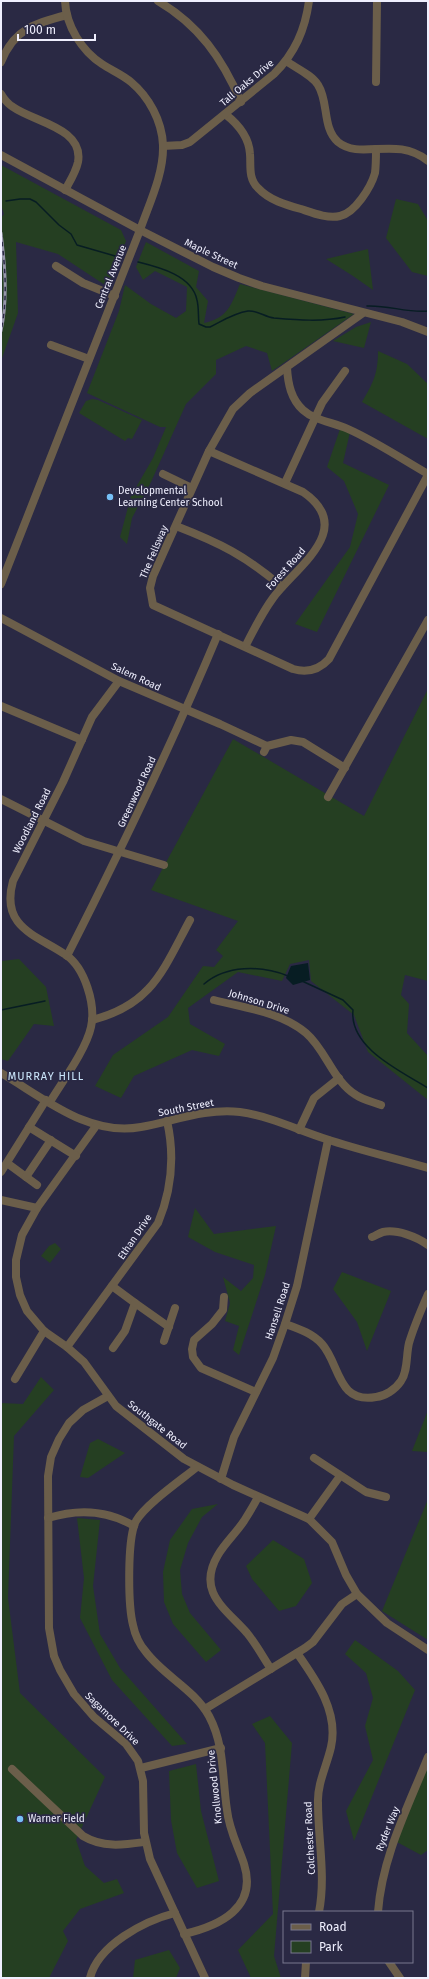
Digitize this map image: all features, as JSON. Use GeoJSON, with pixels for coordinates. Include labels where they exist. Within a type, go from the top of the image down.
{"type":"FeatureCollection","features":[{"type":"Feature","properties":{"kind":"street","name":"Central Avenue"},"geometry":{"type":"LineString","coordinates":[[1,584],[140,230],[159,172],[163,146],[160,126],[148,101],[130,80],[91,56],[77,37],[67,14],[65,1]]}},
{"type":"Feature","properties":{"kind":"street"},"geometry":{"type":"LineString","coordinates":[[158,1],[183,17],[194,27],[218,57],[241,102]]}},
{"type":"Feature","properties":{"kind":"street","name":"Tall Oaks Drive"},"geometry":{"type":"LineString","coordinates":[[163,146],[182,145],[190,142],[265,83],[286,61],[303,32],[309,1]]}},
{"type":"Feature","properties":{"kind":"street"},"geometry":{"type":"LineString","coordinates":[[376,82],[377,1]]}},
{"type":"Feature","properties":{"kind":"street"},"geometry":{"type":"LineString","coordinates":[[1,62],[11,43],[25,29],[43,20],[67,14]]}},
{"type":"Feature","properties":{"kind":"street"},"geometry":{"type":"LineString","coordinates":[[286,61],[314,80],[318,85],[325,100],[329,128],[338,142],[358,150],[397,148],[408,150],[428,161]]}},
{"type":"Feature","properties":{"kind":"street"},"geometry":{"type":"LineString","coordinates":[[1,94],[12,107],[62,131],[73,140],[77,150],[78,162],[65,190]]}},
{"type":"Feature","properties":{"kind":"street"},"geometry":{"type":"LineString","coordinates":[[225,114],[239,126],[247,139],[250,154],[251,175],[258,189],[283,204],[318,214],[340,216],[349,213],[355,207],[374,175],[376,149]]}},
{"type":"Feature","properties":{"kind":"street","name":"Maple Street"},"geometry":{"type":"LineString","coordinates":[[1,155],[140,230],[238,278],[262,286],[402,322],[428,332]]}},
{"type":"Feature","properties":{"kind":"street"},"geometry":{"type":"LineString","coordinates":[[56,266],[83,283],[115,296]]}},
{"type":"Feature","properties":{"kind":"street","name":"The Fellsway"},"geometry":{"type":"LineString","coordinates":[[363,313],[250,393],[233,409],[209,451],[151,582],[150,594],[153,604],[293,669],[305,671],[320,668],[333,653],[428,474]]}},
{"type":"Feature","properties":{"kind":"street"},"geometry":{"type":"LineString","coordinates":[[51,345],[89,359]]}},
{"type":"Feature","properties":{"kind":"street"},"geometry":{"type":"LineString","coordinates":[[287,368],[289,386],[294,399],[303,410],[315,418],[349,429],[428,474]]}},
{"type":"Feature","properties":{"kind":"street"},"geometry":{"type":"LineString","coordinates":[[285,483],[322,403],[346,371]]}},
{"type":"Feature","properties":{"kind":"street","name":"Forest Road"},"geometry":{"type":"LineString","coordinates":[[209,451],[303,492],[315,502],[321,512],[324,524],[322,537],[315,552],[282,587],[264,611],[246,646]]}},
{"type":"Feature","properties":{"kind":"street"},"geometry":{"type":"LineString","coordinates":[[163,474],[192,488]]}},
{"type":"Feature","properties":{"kind":"street"},"geometry":{"type":"LineString","coordinates":[[176,526],[214,542],[245,558],[282,587]]}},
{"type":"Feature","properties":{"kind":"street","name":"Salem Road"},"geometry":{"type":"LineString","coordinates":[[1,618],[119,681],[266,749],[291,740],[302,742],[345,768]]}},
{"type":"Feature","properties":{"kind":"street"},"geometry":{"type":"LineString","coordinates":[[328,797],[428,620]]}},
{"type":"Feature","properties":{"kind":"street","name":"Greenwood Road"},"geometry":{"type":"LineString","coordinates":[[67,956],[120,852],[186,711],[218,634]]}},
{"type":"Feature","properties":{"kind":"street","name":"Woodland Road"},"geometry":{"type":"LineString","coordinates":[[1,1172],[88,1037],[92,1020],[92,1008],[88,990],[78,971],[67,956],[23,931],[14,920],[10,907],[9,894],[13,880],[44,821],[95,713],[119,681]]}},
{"type":"Feature","properties":{"kind":"street"},"geometry":{"type":"LineString","coordinates":[[1,706],[82,740]]}},
{"type":"Feature","properties":{"kind":"street"},"geometry":{"type":"LineString","coordinates":[[1,799],[84,841],[164,865]]}},
{"type":"Feature","properties":{"kind":"street"},"geometry":{"type":"LineString","coordinates":[[92,1020],[112,1015],[127,1007],[145,993],[158,978],[190,920]]}},
{"type":"Feature","properties":{"kind":"street","name":"Johnson Drive"},"geometry":{"type":"LineString","coordinates":[[214,1000],[273,1014],[295,1025],[307,1033],[320,1048],[339,1078],[355,1094],[381,1105]]}},
{"type":"Feature","properties":{"kind":"street","name":"South Street"},"geometry":{"type":"LineString","coordinates":[[1,1073],[48,1101],[96,1126],[128,1128],[167,1121],[199,1113],[231,1111],[262,1117],[328,1140],[428,1168]]}},
{"type":"Feature","properties":{"kind":"street"},"geometry":{"type":"LineString","coordinates":[[299,1130],[314,1098],[339,1078]]}},
{"type":"Feature","properties":{"kind":"street","name":"Ethan Drive"},"geometry":{"type":"LineString","coordinates":[[67,1347],[150,1235],[164,1208],[168,1193],[172,1162],[167,1121]]}},
{"type":"Feature","properties":{"kind":"street","name":"Southgate Road"},"geometry":{"type":"LineString","coordinates":[[96,1126],[38,1208],[21,1239],[16,1269],[18,1286],[23,1302],[32,1318],[44,1331],[67,1347],[84,1362],[108,1396],[126,1415],[184,1459],[258,1497],[309,1519],[332,1542],[346,1575],[357,1594],[386,1623],[428,1650]]}},
{"type":"Feature","properties":{"kind":"street"},"geometry":{"type":"LineString","coordinates":[[29,1127],[76,1156]]}},
{"type":"Feature","properties":{"kind":"street"},"geometry":{"type":"LineString","coordinates":[[26,1177],[51,1140]]}},
{"type":"Feature","properties":{"kind":"street","name":"Hansell Road"},"geometry":{"type":"LineString","coordinates":[[221,1479],[234,1437],[273,1358],[286,1324],[297,1286],[328,1140]]}},
{"type":"Feature","properties":{"kind":"street"},"geometry":{"type":"LineString","coordinates":[[7,1163],[37,1185]]}},
{"type":"Feature","properties":{"kind":"street"},"geometry":{"type":"LineString","coordinates":[[1,1200],[38,1208]]}},
{"type":"Feature","properties":{"kind":"street"},"geometry":{"type":"LineString","coordinates":[[372,1237],[383,1232],[391,1232],[416,1238],[428,1245]]}},
{"type":"Feature","properties":{"kind":"street"},"geometry":{"type":"LineString","coordinates":[[112,1286],[169,1327]]}},
{"type":"Feature","properties":{"kind":"street"},"geometry":{"type":"LineString","coordinates":[[286,1324],[307,1332],[322,1343],[330,1355],[339,1379],[347,1389],[360,1397],[378,1397],[390,1392],[402,1381],[406,1370],[409,1344],[428,1294]]}},
{"type":"Feature","properties":{"kind":"street"},"geometry":{"type":"LineString","coordinates":[[224,1296],[223,1310],[212,1324],[194,1340],[192,1348],[193,1357],[201,1368],[256,1392]]}},
{"type":"Feature","properties":{"kind":"street"},"geometry":{"type":"LineString","coordinates":[[113,1348],[125,1331],[135,1303]]}},
{"type":"Feature","properties":{"kind":"street"},"geometry":{"type":"LineString","coordinates":[[164,1341],[175,1308]]}},
{"type":"Feature","properties":{"kind":"street"},"geometry":{"type":"LineString","coordinates":[[15,1379],[44,1331]]}},
{"type":"Feature","properties":{"kind":"street","name":"Sagamore Drive"},"geometry":{"type":"LineString","coordinates":[[108,1396],[83,1410],[70,1423],[59,1439],[51,1457],[48,1471],[48,1621],[54,1656],[60,1670],[74,1694],[94,1717],[126,1744],[135,1755],[141,1768],[143,1781],[145,1842],[150,1859],[205,1978]]}},
{"type":"Feature","properties":{"kind":"street"},"geometry":{"type":"LineString","coordinates":[[314,1458],[366,1492],[386,1497]]}},
{"type":"Feature","properties":{"kind":"street","name":"Knollwood Drive"},"geometry":{"type":"LineString","coordinates":[[184,1934],[208,1928],[230,1916],[240,1903],[245,1887],[244,1865],[230,1829],[221,1748],[213,1724],[205,1709],[191,1694],[151,1659],[135,1634],[131,1612],[130,1544],[134,1526],[146,1509],[197,1467]]}},
{"type":"Feature","properties":{"kind":"street"},"geometry":{"type":"LineString","coordinates":[[309,1519],[340,1476]]}},
{"type":"Feature","properties":{"kind":"street"},"geometry":{"type":"LineString","coordinates":[[258,1497],[244,1522],[218,1554],[212,1568],[211,1583],[213,1592],[220,1606],[251,1638],[271,1669]]}},
{"type":"Feature","properties":{"kind":"street"},"geometry":{"type":"LineString","coordinates":[[48,1518],[68,1513],[89,1512],[109,1515],[134,1526]]}},
{"type":"Feature","properties":{"kind":"street"},"geometry":{"type":"LineString","coordinates":[[205,1709],[297,1653],[312,1642],[342,1604],[357,1594]]}},
{"type":"Feature","properties":{"kind":"street","name":"Colchester Road"},"geometry":{"type":"LineString","coordinates":[[297,1653],[320,1685],[330,1716],[332,1732],[332,1745],[318,1800],[322,1883],[319,1911]]}},
{"type":"Feature","properties":{"kind":"street"},"geometry":{"type":"LineString","coordinates":[[141,1768],[221,1748]]}},
{"type":"Feature","properties":{"kind":"street","name":"Ryder Way"},"geometry":{"type":"LineString","coordinates":[[378,1911],[386,1863],[428,1757]]}},
{"type":"Feature","properties":{"kind":"street"},"geometry":{"type":"LineString","coordinates":[[12,1769],[83,1836],[93,1842],[107,1845],[145,1842]]}},
{"type":"Feature","properties":{"kind":"street"},"geometry":{"type":"LineString","coordinates":[[90,1978],[96,1964],[118,1941],[140,1926],[175,1913]]}},
{"type":"Feature","properties":{"kind":"street"},"geometry":{"type":"LineString","coordinates":[[305,1978],[306,1963]]}},
{"type":"Feature","properties":{"kind":"street"},"geometry":{"type":"LineString","coordinates":[[390,1963],[400,1978]]}},
{"type":"Feature","properties":{"kind":"green space"},"geometry":{"type":"Polygon","coordinates":[[[1,165],[121,230],[126,241],[108,287],[58,254],[16,242],[18,313],[1,361],[1,218],[4,214],[1,205],[1,165]]]}},
{"type":"Feature","properties":{"kind":"green space"},"geometry":{"type":"Polygon","coordinates":[[[396,199],[418,204],[428,221],[428,276],[412,272],[386,238],[396,199]]]}},
{"type":"Feature","properties":{"kind":"green space"},"geometry":{"type":"Polygon","coordinates":[[[146,242],[199,271],[196,287],[208,301],[204,323],[218,318],[228,310],[240,284],[354,314],[272,371],[267,353],[246,346],[216,360],[216,374],[186,404],[151,482],[132,518],[127,544],[120,537],[131,496],[153,458],[166,427],[160,427],[87,393],[119,311],[125,285],[151,304],[176,318],[186,311],[187,287],[155,271],[143,280],[136,267],[146,242]]]}},
{"type":"Feature","properties":{"kind":"green space"},"geometry":{"type":"Polygon","coordinates":[[[368,249],[373,290],[326,259],[368,249]]]}},
{"type":"Feature","properties":{"kind":"green space"},"geometry":{"type":"Polygon","coordinates":[[[371,322],[364,348],[333,341],[356,327],[371,322]]]}},
{"type":"Feature","properties":{"kind":"green space"},"geometry":{"type":"Polygon","coordinates":[[[378,351],[407,364],[428,384],[428,439],[362,402],[376,372],[378,351]]]}},
{"type":"Feature","properties":{"kind":"green space"},"geometry":{"type":"Polygon","coordinates":[[[92,399],[98,400],[142,420],[132,439],[128,438],[125,441],[79,413],[86,401],[92,399]]]}},
{"type":"Feature","properties":{"kind":"green space"},"geometry":{"type":"Polygon","coordinates":[[[340,429],[350,432],[343,463],[389,485],[317,632],[295,624],[350,547],[358,514],[344,481],[327,467],[340,429]]]}},
{"type":"Feature","properties":{"kind":"green space"},"geometry":{"type":"Polygon","coordinates":[[[428,689],[428,981],[405,975],[401,995],[409,1004],[407,1033],[428,1056],[428,1100],[368,1052],[354,1015],[311,981],[309,960],[290,964],[282,981],[238,972],[188,1008],[190,1024],[225,1044],[219,1056],[192,1050],[134,1076],[121,1098],[95,1086],[113,1055],[168,1017],[203,966],[214,967],[223,956],[216,950],[238,921],[151,890],[233,739],[364,816],[428,689]]]}},
{"type":"Feature","properties":{"kind":"green space"},"geometry":{"type":"Polygon","coordinates":[[[19,959],[46,987],[54,1026],[34,1024],[8,1061],[1,1059],[1,961],[19,959]]]}},
{"type":"Feature","properties":{"kind":"green space"},"geometry":{"type":"Polygon","coordinates":[[[195,1208],[214,1234],[276,1226],[265,1275],[239,1355],[233,1350],[239,1326],[225,1321],[230,1303],[223,1277],[241,1291],[253,1278],[254,1265],[215,1252],[188,1237],[195,1208]]]}},
{"type":"Feature","properties":{"kind":"green space"},"geometry":{"type":"Polygon","coordinates":[[[55,1243],[61,1249],[50,1263],[41,1256],[49,1246],[55,1243]]]}},
{"type":"Feature","properties":{"kind":"green space"},"geometry":{"type":"Polygon","coordinates":[[[342,1272],[391,1291],[367,1351],[357,1322],[333,1289],[342,1272]]]}},
{"type":"Feature","properties":{"kind":"green space"},"geometry":{"type":"Polygon","coordinates":[[[41,1377],[54,1390],[14,1436],[8,1598],[20,1693],[105,1777],[76,1840],[85,1866],[104,1883],[117,1879],[124,1893],[80,1909],[63,1931],[68,1941],[49,1978],[1,1978],[1,1403],[23,1404],[41,1377]]]}},
{"type":"Feature","properties":{"kind":"green space"},"geometry":{"type":"Polygon","coordinates":[[[428,1410],[428,1452],[412,1451],[428,1410]]]}},
{"type":"Feature","properties":{"kind":"green space"},"geometry":{"type":"Polygon","coordinates":[[[98,1439],[125,1453],[88,1478],[80,1477],[90,1443],[98,1439]]]}},
{"type":"Feature","properties":{"kind":"green space"},"geometry":{"type":"Polygon","coordinates":[[[428,1499],[428,1640],[382,1611],[428,1499]]]}},
{"type":"Feature","properties":{"kind":"green space"},"geometry":{"type":"Polygon","coordinates":[[[218,1504],[202,1517],[188,1543],[180,1570],[182,1594],[190,1613],[221,1650],[206,1662],[173,1624],[164,1602],[163,1572],[170,1540],[192,1509],[218,1504]]]}},
{"type":"Feature","properties":{"kind":"green space"},"geometry":{"type":"Polygon","coordinates":[[[77,1518],[100,1520],[93,1586],[100,1634],[120,1668],[187,1744],[172,1746],[112,1680],[80,1618],[84,1578],[77,1518]]]}},
{"type":"Feature","properties":{"kind":"green space"},"geometry":{"type":"Polygon","coordinates":[[[273,1540],[304,1559],[312,1583],[296,1606],[279,1611],[252,1579],[246,1566],[273,1540]]]}},
{"type":"Feature","properties":{"kind":"green space"},"geometry":{"type":"Polygon","coordinates":[[[355,1640],[398,1671],[415,1690],[354,1841],[346,1811],[373,1760],[365,1726],[373,1698],[366,1673],[345,1654],[355,1640]]]}},
{"type":"Feature","properties":{"kind":"green space"},"geometry":{"type":"Polygon","coordinates":[[[270,1716],[292,1743],[274,1956],[281,1978],[251,1978],[238,1950],[273,1914],[265,1743],[252,1724],[270,1716]]]}},
{"type":"Feature","properties":{"kind":"green space"},"geometry":{"type":"Polygon","coordinates":[[[428,1763],[428,1850],[421,1855],[395,1841],[428,1763]]]}},
{"type":"Feature","properties":{"kind":"green space"},"geometry":{"type":"Polygon","coordinates":[[[196,1764],[201,1811],[219,1881],[197,1888],[177,1853],[171,1820],[169,1771],[196,1764]]]}},
{"type":"Feature","properties":{"kind":"green space"},"geometry":{"type":"Polygon","coordinates":[[[169,1950],[180,1968],[176,1978],[133,1978],[135,1960],[169,1950]]]}},
{"type":"Feature","properties":{"kind":"water"},"geometry":{"type":"Polygon","coordinates":[[[308,963],[310,980],[293,985],[286,978],[291,966],[308,963]]]}},
{"type":"Feature","properties":{"kind":"waterway"},"geometry":{"type":"LineString","coordinates":[[6,201],[30,199],[36,202],[59,225],[71,234],[77,245],[122,258]]}},
{"type":"Feature","properties":{"kind":"waterway"},"geometry":{"type":"LineString","coordinates":[[138,262],[164,270],[181,278],[188,284],[194,291],[197,300],[199,324],[206,327],[210,327],[233,315],[248,311],[274,318],[319,320],[345,317]]}},
{"type":"Feature","properties":{"kind":"waterway"},"geometry":{"type":"LineString","coordinates":[[367,306],[413,311],[428,311]]}},
{"type":"Feature","properties":{"kind":"waterway"},"geometry":{"type":"LineString","coordinates":[[204,984],[223,973],[233,970],[267,970],[288,976]]}},
{"type":"Feature","properties":{"kind":"waterway"},"geometry":{"type":"LineString","coordinates":[[302,981],[343,1000],[353,1010],[354,1024],[359,1036],[368,1047],[391,1066],[428,1088]]}},
{"type":"Feature","properties":{"kind":"waterway"},"geometry":{"type":"LineString","coordinates":[[1,1010],[45,1001]]}},
{"type":"Feature","properties":{"kind":"railway"},"geometry":{"type":"LineString","coordinates":[[1,233],[5,270],[5,307],[1,331]]}},
{"type":"Feature","properties":{"kind":"place","name":"Developmental Learning Center School"},"geometry":{"type":"Point","coordinates":[110,497]}},
{"type":"Feature","properties":{"kind":"place","name":"Warner Field"},"geometry":{"type":"Point","coordinates":[20,1819]}},
{"type":"Feature","properties":{"kind":"district","name":"MURRAY HILL"},"geometry":{"type":"Point","coordinates":[46,1076]}}]}
